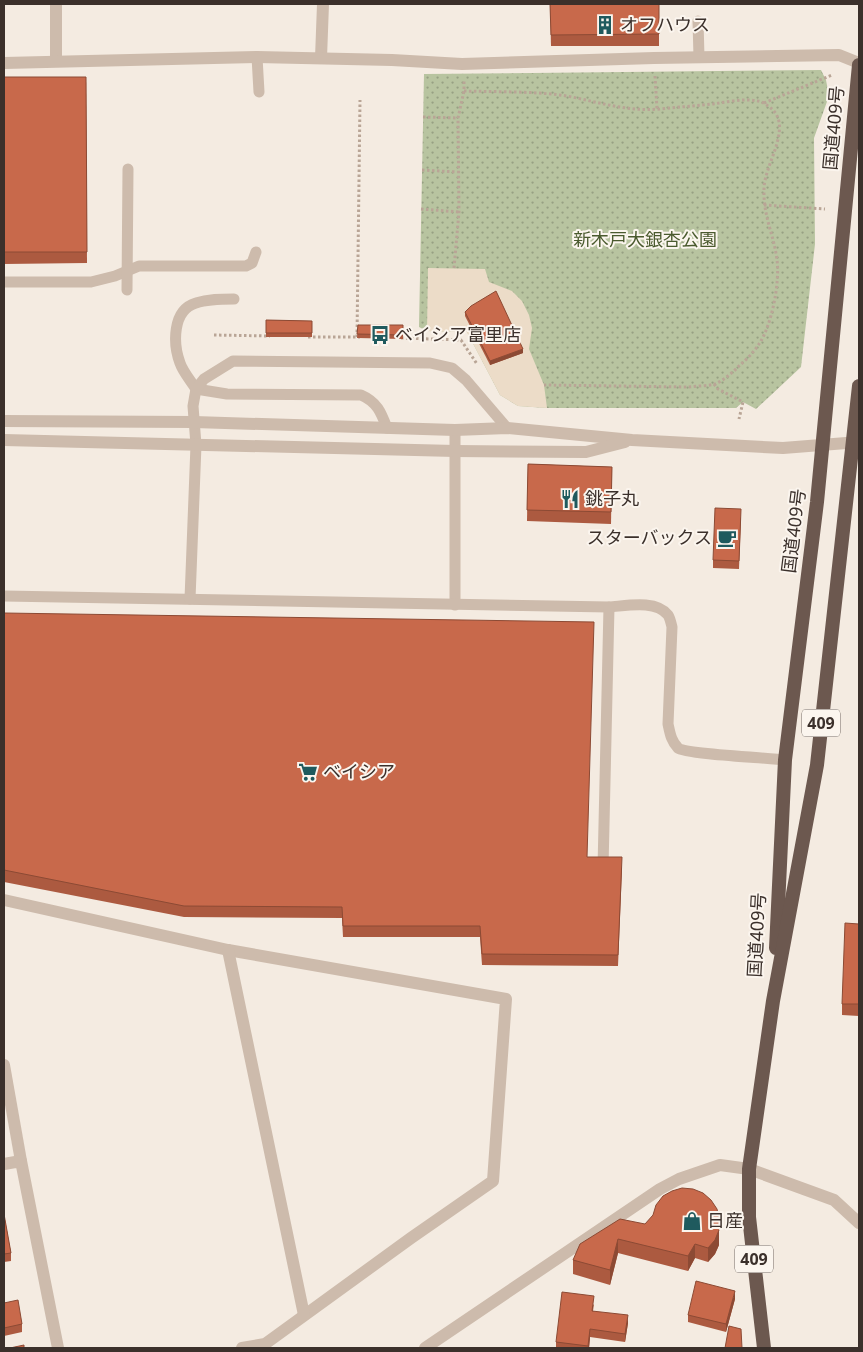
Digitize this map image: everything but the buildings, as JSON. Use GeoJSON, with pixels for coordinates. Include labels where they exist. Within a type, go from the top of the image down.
{"type":"FeatureCollection","features":[{"type":"Feature","properties":{"kind":"highway","name":"国道409号"},"geometry":{"type":"LineString","coordinates":[[773,1001],[785,760],[817,502],[859,64]]}},
{"type":"Feature","properties":{"kind":"highway","name":"国道409号"},"geometry":{"type":"LineString","coordinates":[[764,1348],[749,1216],[749,1169],[773,1001],[817,765],[856,442],[859,386]]}},
{"type":"Feature","properties":{"kind":"street"},"geometry":{"type":"LineString","coordinates":[[56,4],[56,60]]}},
{"type":"Feature","properties":{"kind":"street"},"geometry":{"type":"LineString","coordinates":[[321,58],[323,4]]}},
{"type":"Feature","properties":{"kind":"street"},"geometry":{"type":"LineString","coordinates":[[4,63],[56,60],[258,57],[462,64],[839,55],[859,64]]}},
{"type":"Feature","properties":{"kind":"street"},"geometry":{"type":"LineString","coordinates":[[4,421],[194,422],[455,430],[507,428],[632,440],[784,448],[856,442]]}},
{"type":"Feature","properties":{"kind":"street"},"geometry":{"type":"LineString","coordinates":[[4,440],[456,451],[586,452],[632,440]]}},
{"type":"Feature","properties":{"kind":"street"},"geometry":{"type":"LineString","coordinates":[[4,900],[228,950],[506,999],[493,1181],[265,1344],[242,1348]]}},
{"type":"Feature","properties":{"kind":"street"},"geometry":{"type":"LineString","coordinates":[[228,950],[304,1316]]}},
{"type":"Feature","properties":{"kind":"street"},"geometry":{"type":"LineString","coordinates":[[4,1065],[58,1348]]}},
{"type":"Feature","properties":{"kind":"street"},"geometry":{"type":"LineString","coordinates":[[4,1164],[21,1161]]}},
{"type":"Feature","properties":{"kind":"street"},"geometry":{"type":"LineString","coordinates":[[425,1348],[660,1189],[679,1179],[720,1166],[749,1169],[834,1200],[859,1223]]}},
{"type":"Feature","properties":{"kind":"lane"},"geometry":{"type":"LineString","coordinates":[[698,21],[699,57]]}},
{"type":"Feature","properties":{"kind":"lane"},"geometry":{"type":"LineString","coordinates":[[258,57],[259,92]]}},
{"type":"Feature","properties":{"kind":"lane"},"geometry":{"type":"LineString","coordinates":[[126,290],[128,169]]}},
{"type":"Feature","properties":{"kind":"lane"},"geometry":{"type":"LineString","coordinates":[[4,282],[91,282],[140,266],[246,266],[252,263],[256,252]]}},
{"type":"Feature","properties":{"kind":"lane"},"geometry":{"type":"LineString","coordinates":[[234,299],[216,299],[194,303],[182,312],[176,328],[178,356],[180,364],[196,389],[227,394],[361,395],[376,403],[381,411],[386,428]]}},
{"type":"Feature","properties":{"kind":"lane"},"geometry":{"type":"LineString","coordinates":[[190,599],[196,445],[193,406],[196,389],[204,379],[233,361],[430,363],[452,368],[466,380],[507,428]]}},
{"type":"Feature","properties":{"kind":"lane"},"geometry":{"type":"LineString","coordinates":[[455,430],[456,605]]}},
{"type":"Feature","properties":{"kind":"lane"},"geometry":{"type":"LineString","coordinates":[[4,596],[456,605],[609,607],[645,605],[660,608],[669,616],[672,627],[668,724],[671,738],[679,749],[691,752],[785,760]]}},
{"type":"Feature","properties":{"kind":"lane"},"geometry":{"type":"LineString","coordinates":[[603,868],[609,607]]}},
{"type":"Feature","properties":{"kind":"path"},"geometry":{"type":"LineString","coordinates":[[654,58],[657,109]]}},
{"type":"Feature","properties":{"kind":"path"},"geometry":{"type":"LineString","coordinates":[[454,268],[459,212],[457,172],[458,118],[464,91],[462,64]]}},
{"type":"Feature","properties":{"kind":"path"},"geometry":{"type":"LineString","coordinates":[[763,103],[833,74]]}},
{"type":"Feature","properties":{"kind":"path"},"geometry":{"type":"LineString","coordinates":[[464,91],[565,96],[622,107],[657,109],[736,100],[758,101],[769,106],[777,114],[780,124],[778,138],[764,187],[764,205],[777,260],[776,296],[770,319],[760,344],[746,360],[729,376],[714,384],[688,387],[544,385]]}},
{"type":"Feature","properties":{"kind":"path"},"geometry":{"type":"LineString","coordinates":[[357,337],[360,100]]}},
{"type":"Feature","properties":{"kind":"path"},"geometry":{"type":"LineString","coordinates":[[423,117],[458,118]]}},
{"type":"Feature","properties":{"kind":"path"},"geometry":{"type":"LineString","coordinates":[[422,170],[457,172]]}},
{"type":"Feature","properties":{"kind":"path"},"geometry":{"type":"LineString","coordinates":[[764,205],[824,209]]}},
{"type":"Feature","properties":{"kind":"path"},"geometry":{"type":"LineString","coordinates":[[421,209],[459,212]]}},
{"type":"Feature","properties":{"kind":"path"},"geometry":{"type":"LineString","coordinates":[[714,384],[718,389],[743,402],[739,419]]}},
{"type":"Feature","properties":{"kind":"green space","name":"新木戸大銀杏公園"},"geometry":{"type":"Polygon","coordinates":[[[821,70],[826,80],[829,96],[814,138],[815,244],[801,367],[756,409],[743,402],[736,408],[547,408],[518,406],[500,395],[467,332],[427,331],[419,327],[424,74],[821,70]]]}},
{"type":"Feature","properties":{"kind":"shaded area"},"geometry":{"type":"Polygon","coordinates":[[[428,268],[485,269],[489,282],[512,291],[522,301],[529,315],[532,328],[529,349],[544,385],[547,408],[518,406],[500,395],[467,332],[427,331],[428,268]]]}},
{"type":"Feature","properties":{"kind":"place","name":"オフハウス"},"geometry":{"type":"Point","coordinates":[605,25]}},
{"type":"Feature","properties":{"kind":"place","name":"ベイシア富里店"},"geometry":{"type":"Point","coordinates":[380,335]}},
{"type":"Feature","properties":{"kind":"place","name":"銚子丸"},"geometry":{"type":"Point","coordinates":[570,499]}},
{"type":"Feature","properties":{"kind":"place","name":"スターバックス"},"geometry":{"type":"Point","coordinates":[727,538]}},
{"type":"Feature","properties":{"kind":"place","name":"ベイシア"},"geometry":{"type":"Point","coordinates":[308,772]}},
{"type":"Feature","properties":{"kind":"place","name":"日産"},"geometry":{"type":"Point","coordinates":[692,1221]}}]}
